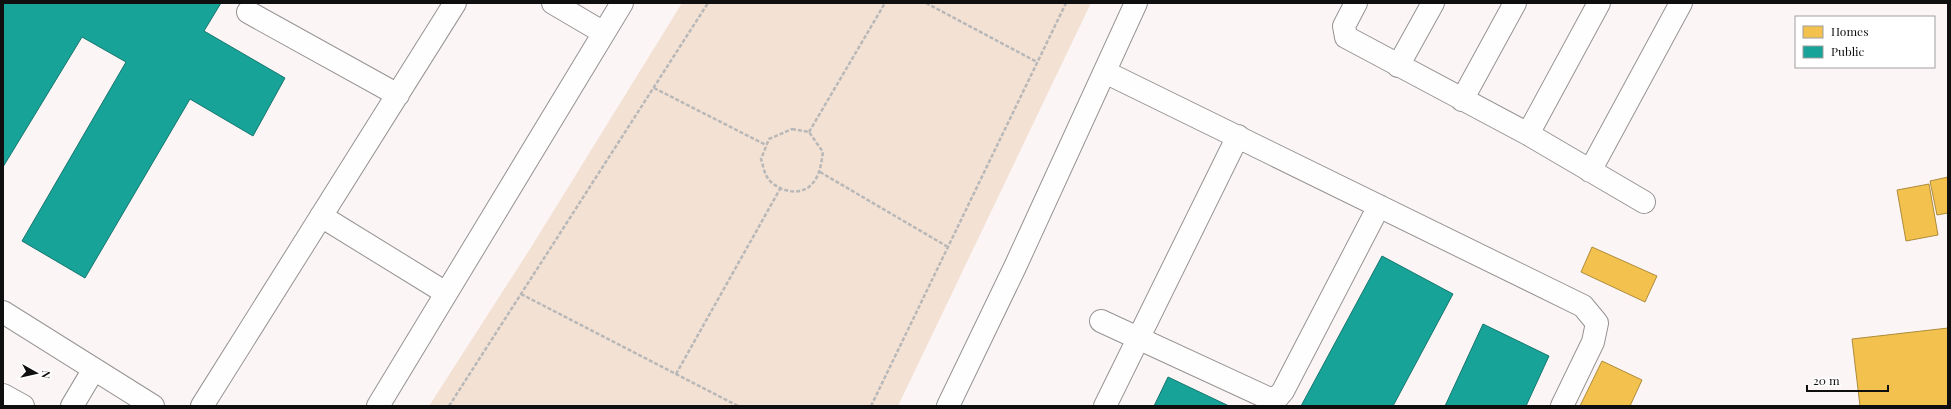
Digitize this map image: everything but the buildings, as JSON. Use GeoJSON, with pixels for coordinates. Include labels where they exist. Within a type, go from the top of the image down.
{"type":"FeatureCollection","features":[{"type":"Feature","properties":{"kind":"street"},"geometry":{"type":"LineString","coordinates":[[202,406],[455,3]]}},
{"type":"Feature","properties":{"kind":"street"},"geometry":{"type":"LineString","coordinates":[[553,3],[604,33]]}},
{"type":"Feature","properties":{"kind":"street"},"geometry":{"type":"LineString","coordinates":[[378,406],[622,3]]}},
{"type":"Feature","properties":{"kind":"street"},"geometry":{"type":"LineString","coordinates":[[948,406],[1019,260],[1136,3]]}},
{"type":"Feature","properties":{"kind":"street"},"geometry":{"type":"LineString","coordinates":[[1356,3],[1344,26],[1346,37],[1528,134],[1644,202]]}},
{"type":"Feature","properties":{"kind":"street"},"geometry":{"type":"LineString","coordinates":[[1398,66],[1433,3]]}},
{"type":"Feature","properties":{"kind":"street"},"geometry":{"type":"LineString","coordinates":[[1462,100],[1515,3]]}},
{"type":"Feature","properties":{"kind":"street"},"geometry":{"type":"LineString","coordinates":[[1528,134],[1598,3]]}},
{"type":"Feature","properties":{"kind":"street"},"geometry":{"type":"LineString","coordinates":[[1590,170],[1681,3]]}},
{"type":"Feature","properties":{"kind":"street"},"geometry":{"type":"LineString","coordinates":[[248,12],[398,95]]}},
{"type":"Feature","properties":{"kind":"street"},"geometry":{"type":"LineString","coordinates":[[1105,72],[1584,306],[1596,323],[1593,342],[1562,406]]}},
{"type":"Feature","properties":{"kind":"street"},"geometry":{"type":"LineString","coordinates":[[1105,406],[1238,136]]}},
{"type":"Feature","properties":{"kind":"street"},"geometry":{"type":"LineString","coordinates":[[1100,321],[1268,398],[1277,398],[1283,391],[1379,206]]}},
{"type":"Feature","properties":{"kind":"street"},"geometry":{"type":"LineString","coordinates":[[321,216],[446,293]]}},
{"type":"Feature","properties":{"kind":"street"},"geometry":{"type":"LineString","coordinates":[[3,312],[153,406]]}},
{"type":"Feature","properties":{"kind":"street"},"geometry":{"type":"LineString","coordinates":[[72,406],[94,369]]}},
{"type":"Feature","properties":{"kind":"street"},"geometry":{"type":"LineString","coordinates":[[3,395],[22,406]]}},
{"type":"Feature","properties":{"kind":"path"},"geometry":{"type":"LineString","coordinates":[[449,406],[708,3]]}},
{"type":"Feature","properties":{"kind":"path"},"geometry":{"type":"LineString","coordinates":[[809,132],[885,3]]}},
{"type":"Feature","properties":{"kind":"path"},"geometry":{"type":"LineString","coordinates":[[926,3],[1037,62]]}},
{"type":"Feature","properties":{"kind":"path"},"geometry":{"type":"LineString","coordinates":[[871,406],[1066,3]]}},
{"type":"Feature","properties":{"kind":"path"},"geometry":{"type":"LineString","coordinates":[[654,88],[766,145]]}},
{"type":"Feature","properties":{"kind":"path"},"geometry":{"type":"LineString","coordinates":[[792,129],[809,132],[823,152],[820,172],[810,187],[796,192],[780,189],[767,177],[761,160],[769,139],[792,129]]}},
{"type":"Feature","properties":{"kind":"path"},"geometry":{"type":"LineString","coordinates":[[820,172],[948,247]]}},
{"type":"Feature","properties":{"kind":"path"},"geometry":{"type":"LineString","coordinates":[[676,374],[780,189]]}},
{"type":"Feature","properties":{"kind":"path"},"geometry":{"type":"LineString","coordinates":[[521,294],[738,406]]}},
{"type":"Feature","properties":{"kind":"shaded area"},"geometry":{"type":"Polygon","coordinates":[[[682,3],[1091,3],[898,406],[429,406],[530,249],[682,3]]]}}]}
